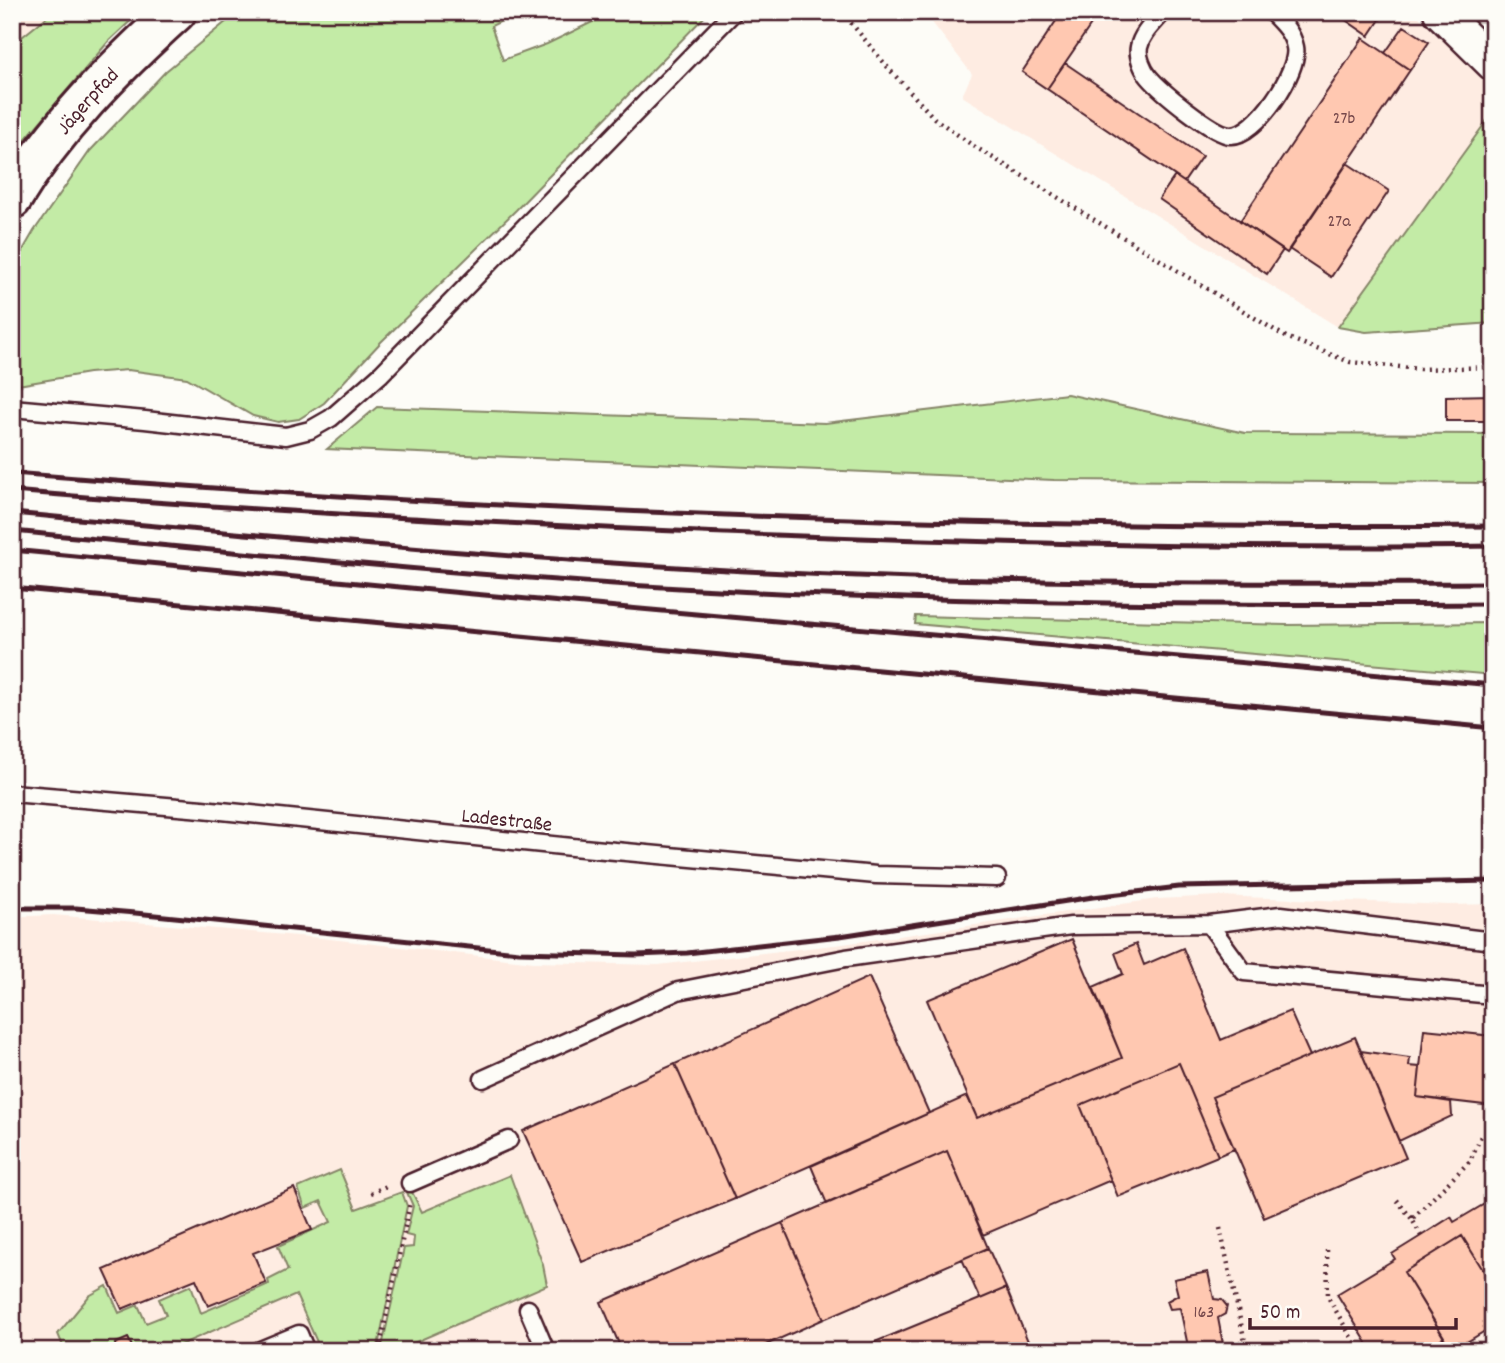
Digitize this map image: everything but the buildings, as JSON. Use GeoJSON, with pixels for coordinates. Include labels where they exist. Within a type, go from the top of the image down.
{"type":"FeatureCollection","features":[{"type":"Feature","properties":{"kind":"main road","name":"Jägerpfad"},"geometry":{"type":"LineString","coordinates":[[12,199],[25,177],[71,118],[125,58],[176,12]]}},
{"type":"Feature","properties":{"kind":"street"},"geometry":{"type":"LineString","coordinates":[[1440,12],[1493,64]]}},
{"type":"Feature","properties":{"kind":"lane"},"geometry":{"type":"LineString","coordinates":[[12,408],[286,436],[310,430],[331,418],[381,374],[734,12]]}},
{"type":"Feature","properties":{"kind":"lane"},"geometry":{"type":"LineString","coordinates":[[1163,12],[1145,33],[1138,48],[1147,75],[1208,125],[1232,136],[1256,124],[1289,76],[1295,62],[1295,47],[1287,28],[1271,12]]}},
{"type":"Feature","properties":{"kind":"lane","name":"Ladestraße"},"geometry":{"type":"LineString","coordinates":[[12,793],[202,808],[572,847],[876,875],[998,878]]}},
{"type":"Feature","properties":{"kind":"lane"},"geometry":{"type":"LineString","coordinates":[[483,1079],[678,991],[846,958],[1071,926],[1209,924],[1280,915],[1493,941]]}},
{"type":"Feature","properties":{"kind":"lane"},"geometry":{"type":"LineString","coordinates":[[1209,924],[1244,972],[1493,995]]}},
{"type":"Feature","properties":{"kind":"lane"},"geometry":{"type":"LineString","coordinates":[[405,1186],[509,1140]]}},
{"type":"Feature","properties":{"kind":"lane"},"geometry":{"type":"LineString","coordinates":[[528,1309],[546,1351]]}},
{"type":"Feature","properties":{"kind":"lane"},"geometry":{"type":"LineString","coordinates":[[258,1351],[299,1334],[306,1351]]}},
{"type":"Feature","properties":{"kind":"path"},"geometry":{"type":"LineString","coordinates":[[842,12],[934,118],[972,145],[1286,337],[1350,362],[1420,369],[1493,367]]}},
{"type":"Feature","properties":{"kind":"path"},"geometry":{"type":"LineString","coordinates":[[1412,1219],[1470,1161],[1481,1136]]}},
{"type":"Feature","properties":{"kind":"path"},"geometry":{"type":"LineString","coordinates":[[371,1193],[405,1186],[411,1205],[379,1351]]}},
{"type":"Feature","properties":{"kind":"path"},"geometry":{"type":"LineString","coordinates":[[1397,1200],[1421,1236]]}},
{"type":"Feature","properties":{"kind":"path"},"geometry":{"type":"LineString","coordinates":[[1220,1228],[1247,1351]]}},
{"type":"Feature","properties":{"kind":"path"},"geometry":{"type":"LineString","coordinates":[[1327,1250],[1328,1297],[1359,1351]]}},
{"type":"Feature","properties":{"kind":"shaded area"},"geometry":{"type":"Polygon","coordinates":[[[12,12],[73,12],[12,68],[12,12]]]}},
{"type":"Feature","properties":{"kind":"shaded area"},"geometry":{"type":"Polygon","coordinates":[[[924,12],[1414,12],[1493,89],[1493,112],[1338,327],[962,96],[972,74],[924,12]]]}},
{"type":"Feature","properties":{"kind":"shaded area"},"geometry":{"type":"Polygon","coordinates":[[[1219,896],[1450,905],[1493,904],[1493,1351],[12,1351],[12,917],[53,915],[321,938],[534,962],[658,965],[843,944],[1157,899],[1219,896]]]}},
{"type":"Feature","properties":{"kind":"green space"},"geometry":{"type":"Polygon","coordinates":[[[53,12],[140,12],[108,42],[12,155],[12,45],[53,12]]]}},
{"type":"Feature","properties":{"kind":"green space"},"geometry":{"type":"Polygon","coordinates":[[[238,12],[521,12],[491,26],[503,60],[547,44],[613,12],[709,12],[516,210],[381,342],[324,403],[299,419],[278,422],[253,416],[187,378],[128,370],[89,373],[12,386],[12,269],[34,231],[90,151],[166,71],[238,12]]]}},
{"type":"Feature","properties":{"kind":"green space"},"geometry":{"type":"Polygon","coordinates":[[[1493,112],[1493,323],[1366,332],[1338,327],[1493,112]]]}},
{"type":"Feature","properties":{"kind":"green space"},"geometry":{"type":"Polygon","coordinates":[[[1067,394],[1245,433],[1493,434],[1493,483],[1054,480],[327,449],[377,407],[825,423],[1067,394]]]}},
{"type":"Feature","properties":{"kind":"green space"},"geometry":{"type":"Polygon","coordinates":[[[916,616],[1286,625],[1493,623],[1493,675],[915,624],[916,616]]]}},
{"type":"Feature","properties":{"kind":"green space"},"geometry":{"type":"Polygon","coordinates":[[[340,1170],[356,1209],[402,1192],[407,1206],[377,1351],[321,1351],[296,1295],[166,1351],[134,1351],[128,1338],[115,1343],[117,1351],[65,1351],[58,1334],[89,1296],[107,1286],[119,1313],[138,1305],[146,1323],[166,1315],[159,1299],[191,1285],[201,1313],[269,1284],[268,1280],[288,1270],[278,1246],[331,1222],[321,1201],[305,1208],[298,1188],[340,1170]]]}},
{"type":"Feature","properties":{"kind":"green space"},"geometry":{"type":"Polygon","coordinates":[[[510,1175],[543,1265],[547,1285],[395,1351],[381,1351],[404,1248],[413,1247],[414,1237],[406,1235],[413,1206],[406,1190],[410,1188],[422,1212],[510,1175]]]}},
{"type":"Feature","properties":{"kind":"railway"},"geometry":{"type":"LineString","coordinates":[[1487,12],[1493,17]]}},
{"type":"Feature","properties":{"kind":"railway"},"geometry":{"type":"LineString","coordinates":[[12,473],[382,499],[752,516],[1123,525],[1493,526]]}},
{"type":"Feature","properties":{"kind":"railway"},"geometry":{"type":"LineString","coordinates":[[12,491],[332,513],[756,534],[1177,546],[1493,546]]}},
{"type":"Feature","properties":{"kind":"railway"},"geometry":{"type":"LineString","coordinates":[[12,513],[448,551],[808,574],[1101,582],[1493,583]]}},
{"type":"Feature","properties":{"kind":"railway"},"geometry":{"type":"LineString","coordinates":[[12,531],[453,572],[718,590],[1105,603],[1493,604]]}},
{"type":"Feature","properties":{"kind":"railway"},"geometry":{"type":"LineString","coordinates":[[12,550],[1493,685]]}},
{"type":"Feature","properties":{"kind":"railway"},"geometry":{"type":"LineString","coordinates":[[12,588],[1493,728]]}},
{"type":"Feature","properties":{"kind":"railway"},"geometry":{"type":"LineString","coordinates":[[12,908],[76,908],[135,913],[519,952],[636,955],[687,953],[840,936],[1093,897],[1179,887],[1493,881]]}}]}
